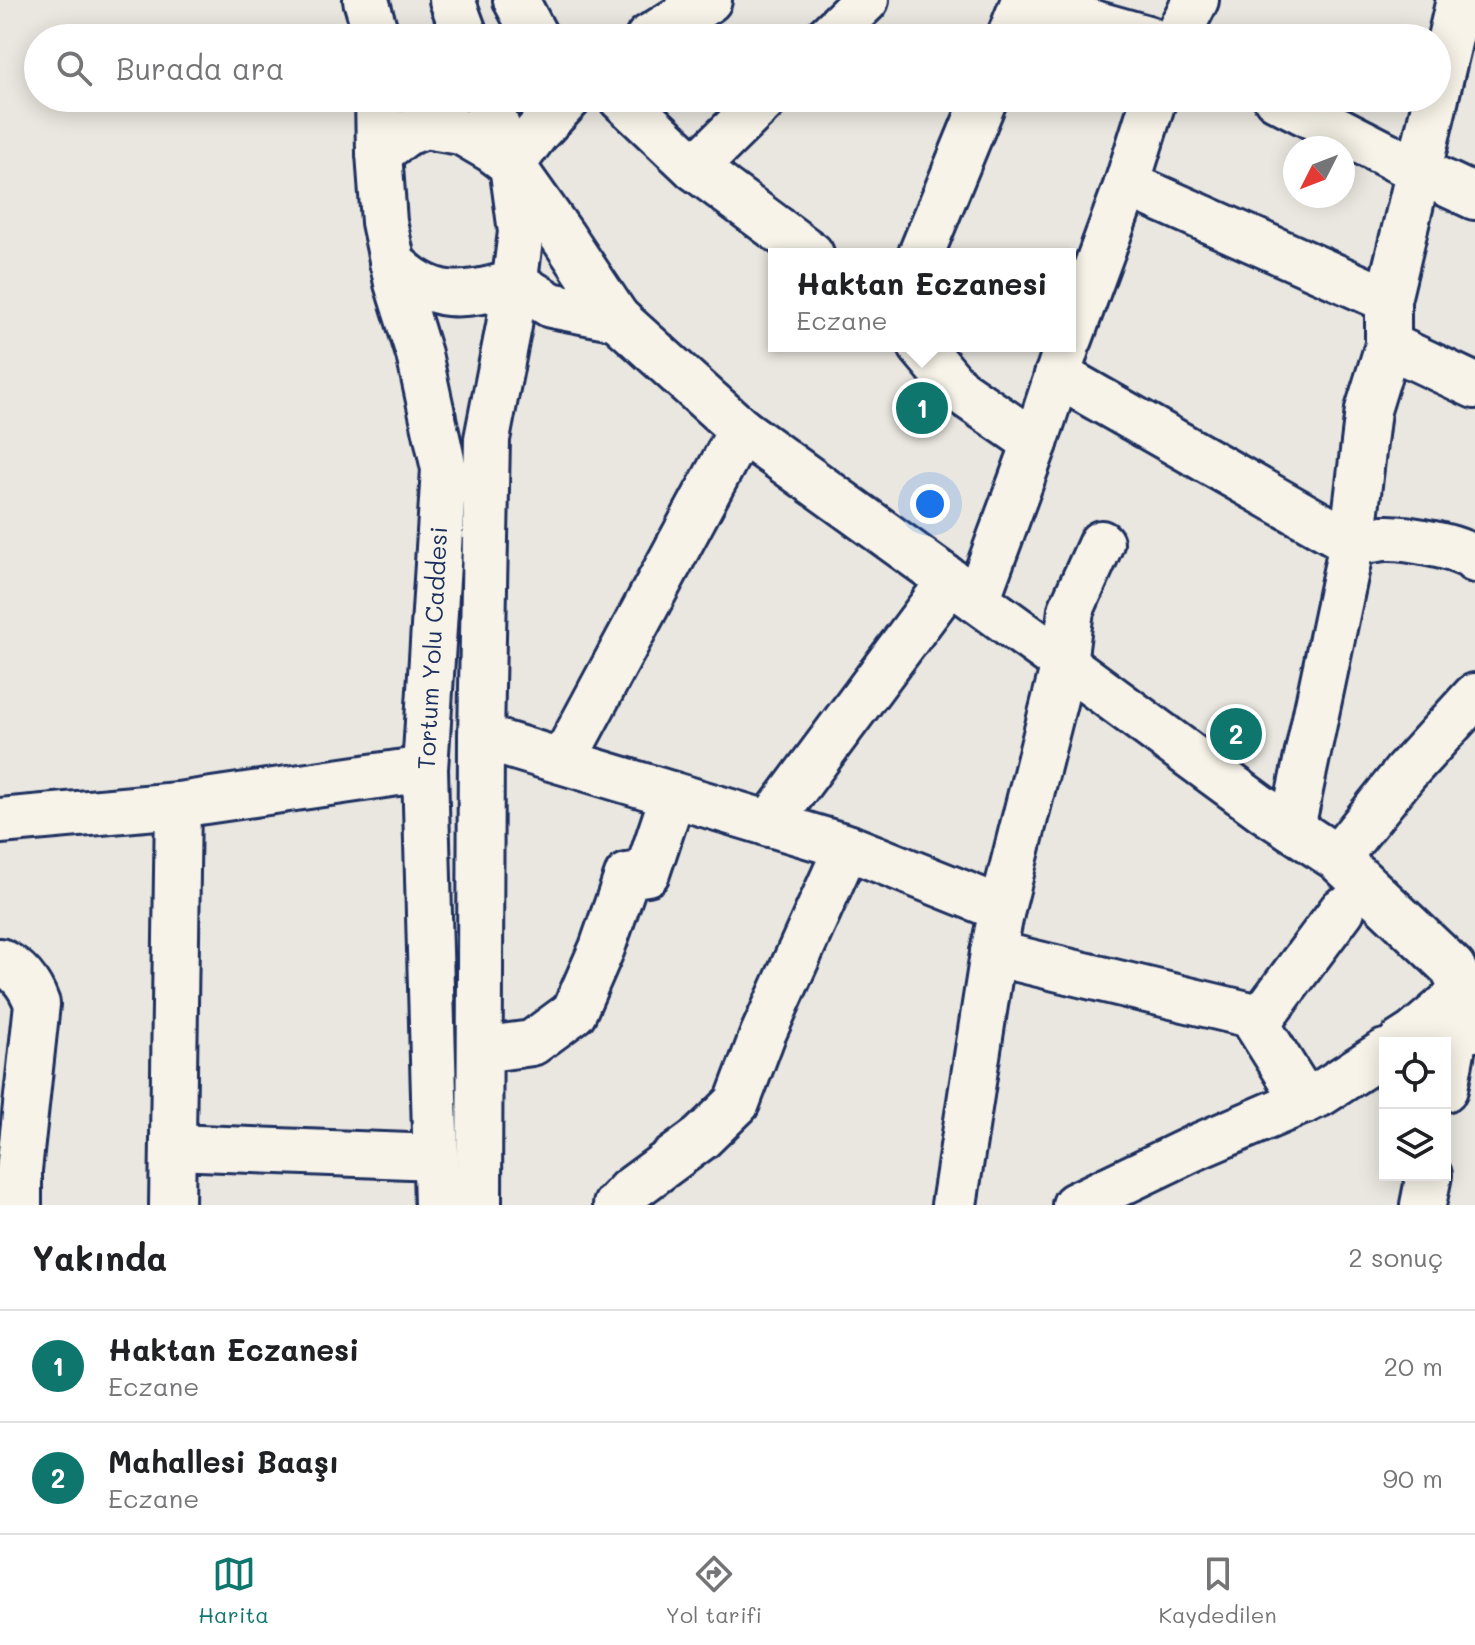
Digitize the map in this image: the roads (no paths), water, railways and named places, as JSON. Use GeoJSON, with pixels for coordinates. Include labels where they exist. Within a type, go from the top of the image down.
{"type":"FeatureCollection","features":[{"type":"Feature","properties":{"kind":"main road"},"geometry":{"type":"LineString","coordinates":[[366,0],[373,24]]}},
{"type":"Feature","properties":{"kind":"main road"},"geometry":{"type":"LineString","coordinates":[[452,0],[461,24]]}},
{"type":"Feature","properties":{"kind":"main road"},"geometry":{"type":"LineString","coordinates":[[516,0],[529,24]]}},
{"type":"Feature","properties":{"kind":"main road"},"geometry":{"type":"LineString","coordinates":[[670,24],[709,0]]}},
{"type":"Feature","properties":{"kind":"main road"},"geometry":{"type":"LineString","coordinates":[[841,24],[866,0]]}},
{"type":"Feature","properties":{"kind":"main road"},"geometry":{"type":"LineString","coordinates":[[1183,24],[1196,0]]}},
{"type":"Feature","properties":{"kind":"main road"},"geometry":{"type":"LineString","coordinates":[[1016,14],[1071,24]]}},
{"type":"Feature","properties":{"kind":"main road","name":"Tortum Yolu Caddesi"},"geometry":{"type":"LineString","coordinates":[[378,112],[384,222],[392,262],[419,354],[444,469],[425,769],[437,1205]]}},
{"type":"Feature","properties":{"kind":"main road","name":"Tortum Yolu Caddesi"},"geometry":{"type":"LineString","coordinates":[[479,1205],[481,737],[487,439],[509,326],[521,232],[512,165],[491,112]]}},
{"type":"Feature","properties":{"kind":"main road"},"geometry":{"type":"LineString","coordinates":[[512,165],[556,112]]}},
{"type":"Feature","properties":{"kind":"main road"},"geometry":{"type":"LineString","coordinates":[[636,112],[695,168],[803,248]]}},
{"type":"Feature","properties":{"kind":"main road"},"geometry":{"type":"LineString","coordinates":[[695,168],[752,112]]}},
{"type":"Feature","properties":{"kind":"main road"},"geometry":{"type":"LineString","coordinates":[[923,248],[979,112]]}},
{"type":"Feature","properties":{"kind":"main road"},"geometry":{"type":"LineString","coordinates":[[1076,323],[1150,112]]}},
{"type":"Feature","properties":{"kind":"main road"},"geometry":{"type":"LineString","coordinates":[[1303,112],[1475,197]]}},
{"type":"Feature","properties":{"kind":"main road"},"geometry":{"type":"LineString","coordinates":[[1292,828],[1352,543],[1368,410],[1388,345],[1388,300],[1432,112]]}},
{"type":"Feature","properties":{"kind":"main road"},"geometry":{"type":"LineString","coordinates":[[379,153],[406,133],[425,126],[461,132],[492,150],[512,165],[617,318],[741,430],[1264,810],[1337,858],[1453,968],[1471,1002],[1451,1069]]}},
{"type":"Feature","properties":{"kind":"main road"},"geometry":{"type":"LineString","coordinates":[[1127,184],[1388,300]]}},
{"type":"Feature","properties":{"kind":"main road"},"geometry":{"type":"LineString","coordinates":[[392,262],[408,278],[435,292],[482,292],[515,283],[551,305],[617,318]]}},
{"type":"Feature","properties":{"kind":"main road"},"geometry":{"type":"LineString","coordinates":[[1388,345],[1475,386]]}},
{"type":"Feature","properties":{"kind":"main road"},"geometry":{"type":"LineString","coordinates":[[926,352],[958,390],[1035,443]]}},
{"type":"Feature","properties":{"kind":"main road"},"geometry":{"type":"LineString","coordinates":[[769,824],[964,590],[1035,443],[1065,353],[1352,543],[1387,538],[1424,542],[1469,554],[1475,560]]}},
{"type":"Feature","properties":{"kind":"main road"},"geometry":{"type":"LineString","coordinates":[[563,761],[741,430]]}},
{"type":"Feature","properties":{"kind":"main road"},"geometry":{"type":"LineString","coordinates":[[954,1205],[1002,909],[1064,663],[1071,610],[1101,543]]}},
{"type":"Feature","properties":{"kind":"main road"},"geometry":{"type":"LineString","coordinates":[[1337,858],[1405,773],[1475,696]]}},
{"type":"Feature","properties":{"kind":"main road"},"geometry":{"type":"LineString","coordinates":[[481,737],[847,847],[1002,909]]}},
{"type":"Feature","properties":{"kind":"main road"},"geometry":{"type":"LineString","coordinates":[[0,821],[178,805],[425,769]]}},
{"type":"Feature","properties":{"kind":"main road"},"geometry":{"type":"LineString","coordinates":[[480,1050],[532,1043],[574,1012],[602,948],[627,876],[647,873],[673,795]]}},
{"type":"Feature","properties":{"kind":"main road"},"geometry":{"type":"LineString","coordinates":[[172,1205],[178,805]]}},
{"type":"Feature","properties":{"kind":"main road"},"geometry":{"type":"LineString","coordinates":[[628,1200],[737,1103],[763,1034],[847,847]]}},
{"type":"Feature","properties":{"kind":"main road"},"geometry":{"type":"LineString","coordinates":[[1257,1024],[1342,910]]}},
{"type":"Feature","properties":{"kind":"main road"},"geometry":{"type":"LineString","coordinates":[[993,953],[1251,1015],[1305,1101]]}},
{"type":"Feature","properties":{"kind":"main road"},"geometry":{"type":"LineString","coordinates":[[0,961],[28,983],[37,1004],[19,1170],[19,1205]]}},
{"type":"Feature","properties":{"kind":"main road"},"geometry":{"type":"LineString","coordinates":[[1409,1037],[1471,1002]]}},
{"type":"Feature","properties":{"kind":"main road"},"geometry":{"type":"LineString","coordinates":[[1075,1205],[1194,1148],[1320,1094],[1379,1056]]}},
{"type":"Feature","properties":{"kind":"main road"},"geometry":{"type":"LineString","coordinates":[[173,1147],[436,1157]]}},
{"type":"Feature","properties":{"kind":"main road"},"geometry":{"type":"LineString","coordinates":[[1423,1205],[1428,1181]]}},
{"type":"Feature","properties":{"kind":"place","name":"Haktan Eczanesi"},"geometry":{"type":"Point","coordinates":[922,408]}},
{"type":"Feature","properties":{"kind":"place","name":"Mahallesi Baaşı"},"geometry":{"type":"Point","coordinates":[1236,734]}}]}
